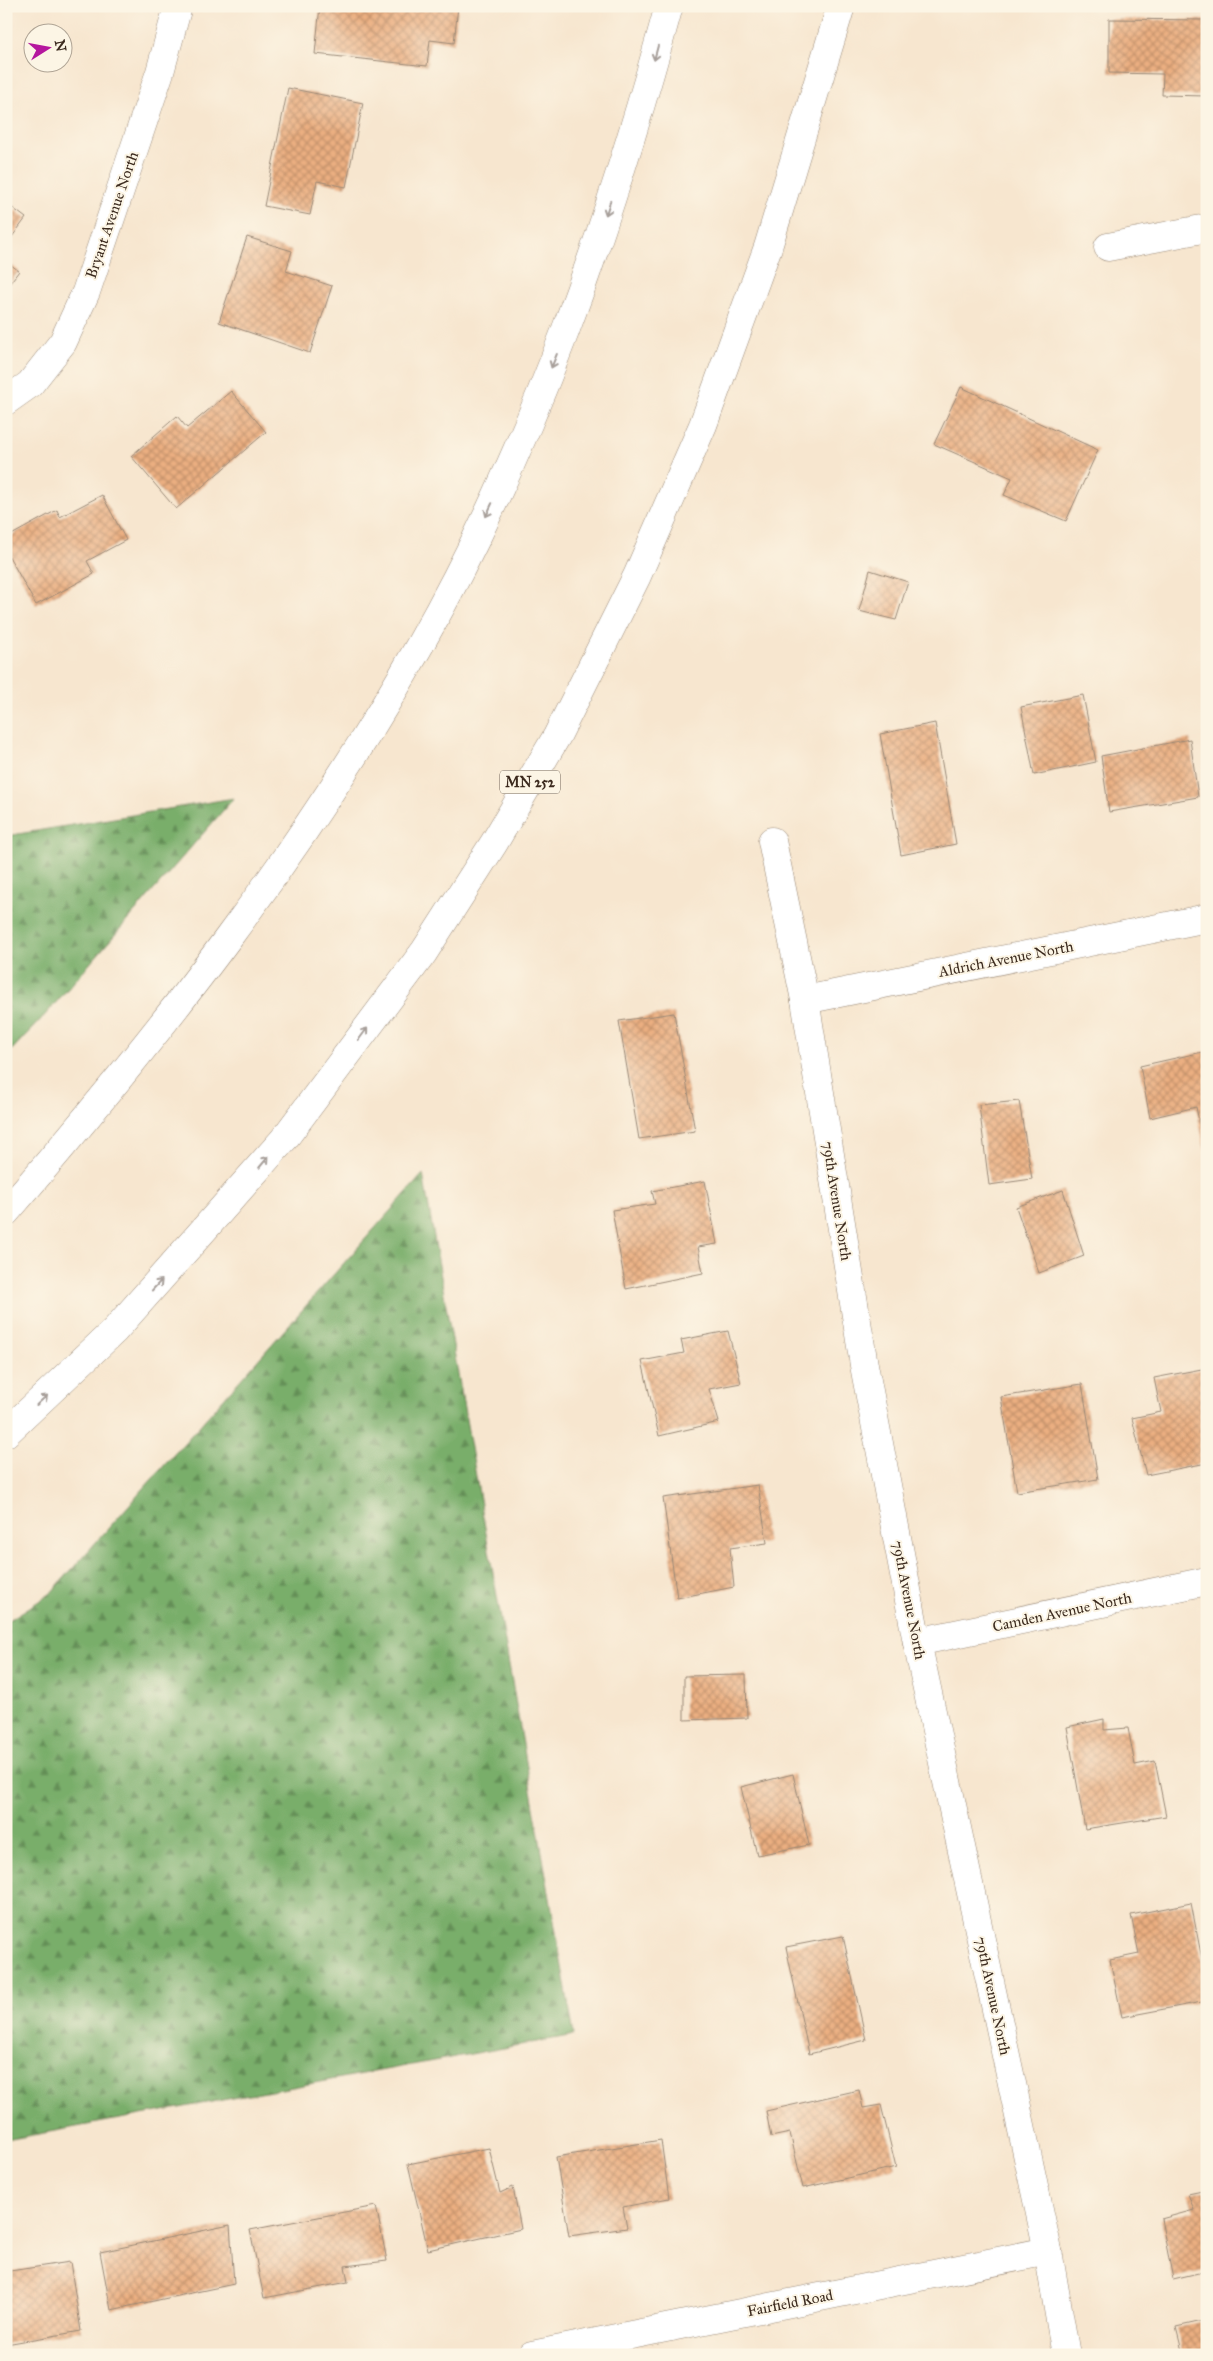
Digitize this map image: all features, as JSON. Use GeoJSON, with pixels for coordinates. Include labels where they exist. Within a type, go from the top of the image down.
{"type":"FeatureCollection","features":[{"type":"Feature","properties":{"kind":"main road","name":"Bryant Avenue North"},"geometry":{"type":"LineString","coordinates":[[6,401],[30,384],[63,342],[86,292],[160,72],[178,6]]}},
{"type":"Feature","properties":{"kind":"main road"},"geometry":{"type":"LineString","coordinates":[[6,1212],[83,1124],[259,898],[361,746],[422,643],[499,489],[562,342],[634,129],[669,6]]}},
{"type":"Feature","properties":{"kind":"main road","name":"MN 252"},"geometry":{"type":"LineString","coordinates":[[6,1433],[116,1330],[284,1139],[424,952],[494,843],[557,736],[629,594],[703,425],[768,247],[841,6]]}},
{"type":"Feature","properties":{"kind":"main road"},"geometry":{"type":"LineString","coordinates":[[1108,247],[1207,228]]}},
{"type":"Feature","properties":{"kind":"main road","name":"79th Avenue North"},"geometry":{"type":"LineString","coordinates":[[772,840],[804,1000],[864,1365],[916,1642],[1048,2251],[1066,2355]]}},
{"type":"Feature","properties":{"kind":"main road","name":"Aldrich Avenue North"},"geometry":{"type":"LineString","coordinates":[[804,1000],[1207,918]]}},
{"type":"Feature","properties":{"kind":"main road","name":"Camden Avenue North"},"geometry":{"type":"LineString","coordinates":[[916,1642],[1207,1581]]}},
{"type":"Feature","properties":{"kind":"main road","name":"Fairfield Road"},"geometry":{"type":"LineString","coordinates":[[532,2355],[1048,2251]]}},
{"type":"Feature","properties":{"kind":"green space"},"geometry":{"type":"Polygon","coordinates":[[[234,798],[46,1014],[6,1056],[6,836],[234,798]]]}},
{"type":"Feature","properties":{"kind":"green space"},"geometry":{"type":"Polygon","coordinates":[[[423,1174],[574,2035],[6,2140],[6,1622],[50,1594],[423,1174]]]}},
{"type":"Feature","properties":{"kind":"building"},"geometry":{"type":"Polygon","coordinates":[[[320,6],[458,6],[454,43],[430,40],[427,66],[315,54],[320,6]]]}},
{"type":"Feature","properties":{"kind":"building"},"geometry":{"type":"Polygon","coordinates":[[[1109,19],[1207,20],[1207,96],[1162,95],[1163,74],[1109,73],[1109,19]]]}},
{"type":"Feature","properties":{"kind":"building"},"geometry":{"type":"Polygon","coordinates":[[[288,88],[363,103],[346,187],[317,181],[310,215],[264,206],[288,88]]]}},
{"type":"Feature","properties":{"kind":"building"},"geometry":{"type":"Polygon","coordinates":[[[6,203],[26,218],[6,245],[6,203]]]}},
{"type":"Feature","properties":{"kind":"building"},"geometry":{"type":"Polygon","coordinates":[[[247,237],[292,251],[286,271],[332,286],[310,353],[219,322],[247,237]]]}},
{"type":"Feature","properties":{"kind":"building"},"geometry":{"type":"Polygon","coordinates":[[[6,261],[19,271],[6,288],[6,261]]]}},
{"type":"Feature","properties":{"kind":"building"},"geometry":{"type":"Polygon","coordinates":[[[961,387],[1098,450],[1066,521],[1004,495],[1012,478],[934,444],[961,387]]]}},
{"type":"Feature","properties":{"kind":"building"},"geometry":{"type":"Polygon","coordinates":[[[231,391],[266,432],[176,509],[131,456],[177,416],[187,428],[231,391]]]}},
{"type":"Feature","properties":{"kind":"building"},"geometry":{"type":"Polygon","coordinates":[[[102,495],[126,540],[87,561],[94,574],[36,605],[6,551],[6,538],[57,510],[60,517],[102,495]]]}},
{"type":"Feature","properties":{"kind":"building"},"geometry":{"type":"Polygon","coordinates":[[[870,570],[908,582],[896,620],[859,611],[870,570]]]}},
{"type":"Feature","properties":{"kind":"building"},"geometry":{"type":"Polygon","coordinates":[[[1083,695],[1096,762],[1034,775],[1021,707],[1083,695]]]}},
{"type":"Feature","properties":{"kind":"building"},"geometry":{"type":"Polygon","coordinates":[[[935,723],[956,844],[901,855],[880,734],[935,723]]]}},
{"type":"Feature","properties":{"kind":"building"},"geometry":{"type":"Polygon","coordinates":[[[1190,739],[1198,797],[1109,812],[1101,756],[1190,739]]]}},
{"type":"Feature","properties":{"kind":"building"},"geometry":{"type":"Polygon","coordinates":[[[674,1013],[695,1131],[639,1139],[619,1021],[674,1013]]]}},
{"type":"Feature","properties":{"kind":"building"},"geometry":{"type":"Polygon","coordinates":[[[1207,1051],[1207,1151],[1205,1151],[1196,1107],[1150,1118],[1140,1066],[1207,1051]]]}},
{"type":"Feature","properties":{"kind":"building"},"geometry":{"type":"Polygon","coordinates":[[[1019,1101],[1032,1179],[989,1185],[979,1105],[1019,1101]]]}},
{"type":"Feature","properties":{"kind":"building"},"geometry":{"type":"Polygon","coordinates":[[[705,1181],[717,1244],[698,1247],[703,1273],[626,1289],[612,1210],[655,1204],[652,1191],[705,1181]]]}},
{"type":"Feature","properties":{"kind":"building"},"geometry":{"type":"Polygon","coordinates":[[[1063,1190],[1084,1256],[1039,1273],[1016,1207],[1063,1190]]]}},
{"type":"Feature","properties":{"kind":"building"},"geometry":{"type":"Polygon","coordinates":[[[728,1331],[741,1383],[709,1389],[719,1422],[659,1436],[642,1361],[684,1353],[681,1340],[728,1331]]]}},
{"type":"Feature","properties":{"kind":"building"},"geometry":{"type":"Polygon","coordinates":[[[1207,1368],[1207,1463],[1146,1475],[1132,1418],[1161,1412],[1154,1378],[1207,1368]]]}},
{"type":"Feature","properties":{"kind":"building"},"geometry":{"type":"Polygon","coordinates":[[[1082,1384],[1098,1479],[1017,1492],[1001,1397],[1082,1384]]]}},
{"type":"Feature","properties":{"kind":"building"},"geometry":{"type":"Polygon","coordinates":[[[758,1485],[767,1543],[730,1548],[734,1587],[677,1598],[663,1498],[758,1485]]]}},
{"type":"Feature","properties":{"kind":"building"},"geometry":{"type":"Polygon","coordinates":[[[746,1675],[747,1718],[684,1720],[684,1676],[746,1675]]]}},
{"type":"Feature","properties":{"kind":"building"},"geometry":{"type":"Polygon","coordinates":[[[1104,1719],[1104,1730],[1128,1728],[1135,1765],[1155,1761],[1166,1816],[1085,1829],[1067,1727],[1104,1719]]]}},
{"type":"Feature","properties":{"kind":"building"},"geometry":{"type":"Polygon","coordinates":[[[793,1774],[809,1845],[757,1855],[741,1787],[793,1774]]]}},
{"type":"Feature","properties":{"kind":"building"},"geometry":{"type":"Polygon","coordinates":[[[1191,1903],[1207,1985],[1207,2001],[1122,2017],[1110,1960],[1139,1954],[1131,1915],[1191,1903]]]}},
{"type":"Feature","properties":{"kind":"building"},"geometry":{"type":"Polygon","coordinates":[[[843,1936],[866,2040],[809,2054],[786,1947],[843,1936]]]}},
{"type":"Feature","properties":{"kind":"building"},"geometry":{"type":"Polygon","coordinates":[[[859,2090],[863,2108],[881,2105],[896,2167],[803,2188],[790,2133],[771,2137],[766,2111],[859,2090]]]}},
{"type":"Feature","properties":{"kind":"building"},"geometry":{"type":"Polygon","coordinates":[[[661,2140],[669,2198],[623,2207],[627,2228],[569,2236],[556,2157],[661,2140]]]}},
{"type":"Feature","properties":{"kind":"building"},"geometry":{"type":"Polygon","coordinates":[[[489,2148],[500,2193],[513,2187],[521,2229],[428,2250],[408,2164],[489,2148]]]}},
{"type":"Feature","properties":{"kind":"building"},"geometry":{"type":"Polygon","coordinates":[[[1207,2190],[1207,2271],[1173,2279],[1161,2219],[1194,2210],[1188,2194],[1207,2190]]]}},
{"type":"Feature","properties":{"kind":"building"},"geometry":{"type":"Polygon","coordinates":[[[376,2206],[387,2261],[345,2266],[348,2282],[264,2298],[250,2230],[376,2206]]]}},
{"type":"Feature","properties":{"kind":"building"},"geometry":{"type":"Polygon","coordinates":[[[230,2225],[234,2284],[111,2310],[100,2252],[230,2225]]]}},
{"type":"Feature","properties":{"kind":"building"},"geometry":{"type":"Polygon","coordinates":[[[7,2257],[10,2271],[70,2262],[81,2331],[6,2344],[7,2257]]]}},
{"type":"Feature","properties":{"kind":"building"},"geometry":{"type":"Polygon","coordinates":[[[1207,2320],[1207,2355],[1183,2355],[1176,2327],[1207,2320]]]}}]}
